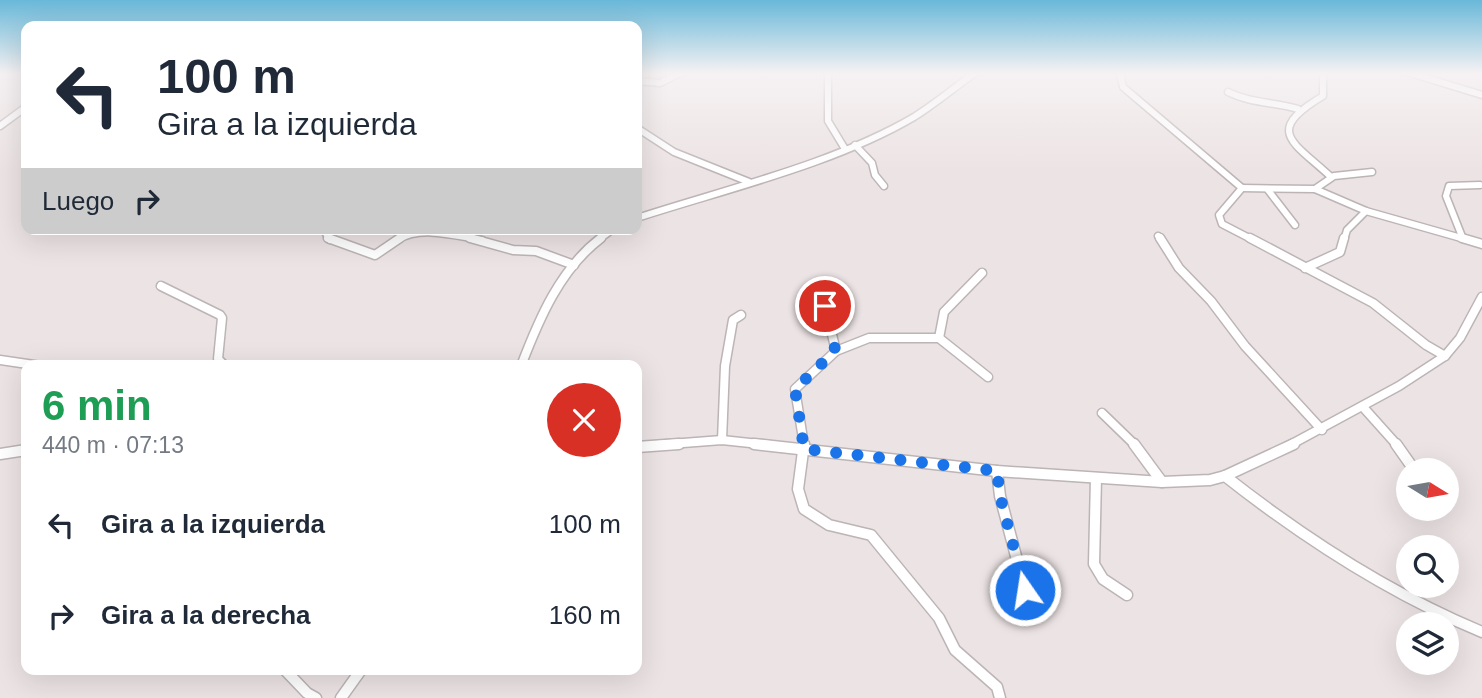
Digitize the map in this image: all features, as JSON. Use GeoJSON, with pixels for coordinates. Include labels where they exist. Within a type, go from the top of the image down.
{"type":"FeatureCollection","features":[{"type":"Feature","properties":{"kind":"street"},"geometry":{"type":"LineString","coordinates":[[828,106],[828,121],[845,149]]}},
{"type":"Feature","properties":{"kind":"street"},"geometry":{"type":"LineString","coordinates":[[642,216],[845,149],[914,117],[930,106]]}},
{"type":"Feature","properties":{"kind":"street"},"geometry":{"type":"LineString","coordinates":[[1146,106],[1231,176],[1241,188],[1315,189],[1366,211],[1482,244]]}},
{"type":"Feature","properties":{"kind":"street"},"geometry":{"type":"LineString","coordinates":[[1286,106],[1297,109]]}},
{"type":"Feature","properties":{"kind":"street"},"geometry":{"type":"LineString","coordinates":[[1304,106],[1297,109],[1291,121],[1291,140],[1330,176]]}},
{"type":"Feature","properties":{"kind":"street"},"geometry":{"type":"LineString","coordinates":[[0,126],[21,111]]}},
{"type":"Feature","properties":{"kind":"street"},"geometry":{"type":"LineString","coordinates":[[642,131],[674,152],[749,182]]}},
{"type":"Feature","properties":{"kind":"street"},"geometry":{"type":"LineString","coordinates":[[855,145],[872,163],[875,175],[884,186]]}},
{"type":"Feature","properties":{"kind":"street"},"geometry":{"type":"LineString","coordinates":[[1315,189],[1330,176],[1355,171],[1372,172]]}},
{"type":"Feature","properties":{"kind":"street"},"geometry":{"type":"LineString","coordinates":[[1463,239],[1446,196],[1447,189],[1480,185]]}},
{"type":"Feature","properties":{"kind":"street"},"geometry":{"type":"LineString","coordinates":[[1241,188],[1219,215],[1222,224],[1373,303],[1426,345],[1445,356]]}},
{"type":"Feature","properties":{"kind":"street"},"geometry":{"type":"LineString","coordinates":[[1268,190],[1286,209],[1295,225]]}},
{"type":"Feature","properties":{"kind":"street"},"geometry":{"type":"LineString","coordinates":[[1306,268],[1340,253],[1347,230],[1366,211]]}},
{"type":"Feature","properties":{"kind":"street"},"geometry":{"type":"LineString","coordinates":[[326,235],[330,242],[374,255],[405,235]]}},
{"type":"Feature","properties":{"kind":"street"},"geometry":{"type":"LineString","coordinates":[[450,235],[513,250],[536,251],[574,265]]}},
{"type":"Feature","properties":{"kind":"street"},"geometry":{"type":"LineString","coordinates":[[523,360],[546,304],[574,265],[604,235]]}},
{"type":"Feature","properties":{"kind":"street"},"geometry":{"type":"LineString","coordinates":[[1158,236],[1180,268],[1245,346],[1322,430]]}},
{"type":"Feature","properties":{"kind":"street"},"geometry":{"type":"LineString","coordinates":[[939,338],[944,312],[982,273]]}},
{"type":"Feature","properties":{"kind":"street"},"geometry":{"type":"LineString","coordinates":[[161,286],[220,315],[219,360]]}},
{"type":"Feature","properties":{"kind":"street"},"geometry":{"type":"LineString","coordinates":[[642,447],[722,440],[997,471],[1162,482],[1210,480],[1322,430],[1445,356],[1460,338],[1482,298]]}},
{"type":"Feature","properties":{"kind":"street"},"geometry":{"type":"LineString","coordinates":[[812,307],[825,306],[826,326],[834,335],[835,351]]}},
{"type":"Feature","properties":{"kind":"street"},"geometry":{"type":"LineString","coordinates":[[722,440],[725,366],[733,320],[741,315]]}},
{"type":"Feature","properties":{"kind":"street"},"geometry":{"type":"LineString","coordinates":[[988,377],[939,338],[869,338],[835,351],[795,389],[804,449],[798,489],[804,509],[829,525],[871,535],[939,618],[956,650],[997,687],[999,698]]}},
{"type":"Feature","properties":{"kind":"street"},"geometry":{"type":"LineString","coordinates":[[0,360],[21,363]]}},
{"type":"Feature","properties":{"kind":"street"},"geometry":{"type":"LineString","coordinates":[[1363,407],[1387,431],[1406,458]]}},
{"type":"Feature","properties":{"kind":"street"},"geometry":{"type":"LineString","coordinates":[[1102,413],[1132,441],[1162,482]]}},
{"type":"Feature","properties":{"kind":"street"},"geometry":{"type":"LineString","coordinates":[[0,454],[21,451]]}},
{"type":"Feature","properties":{"kind":"street"},"geometry":{"type":"LineString","coordinates":[[997,471],[1000,496],[1025,590]]}},
{"type":"Feature","properties":{"kind":"street"},"geometry":{"type":"LineString","coordinates":[[1224,476],[1272,515],[1358,569],[1433,614],[1482,632]]}},
{"type":"Feature","properties":{"kind":"street"},"geometry":{"type":"LineString","coordinates":[[1096,478],[1094,564],[1104,582],[1128,595]]}},
{"type":"Feature","properties":{"kind":"street"},"geometry":{"type":"LineString","coordinates":[[290,675],[307,693],[316,698]]}},
{"type":"Feature","properties":{"kind":"street"},"geometry":{"type":"LineString","coordinates":[[341,698],[357,675]]}},
{"type":"Feature","properties":{"kind":"route"},"geometry":{"type":"LineString","coordinates":[[825,306],[826,326],[834,335],[835,351],[795,389],[804,449],[997,471],[1000,496],[1025,590]]}}]}
